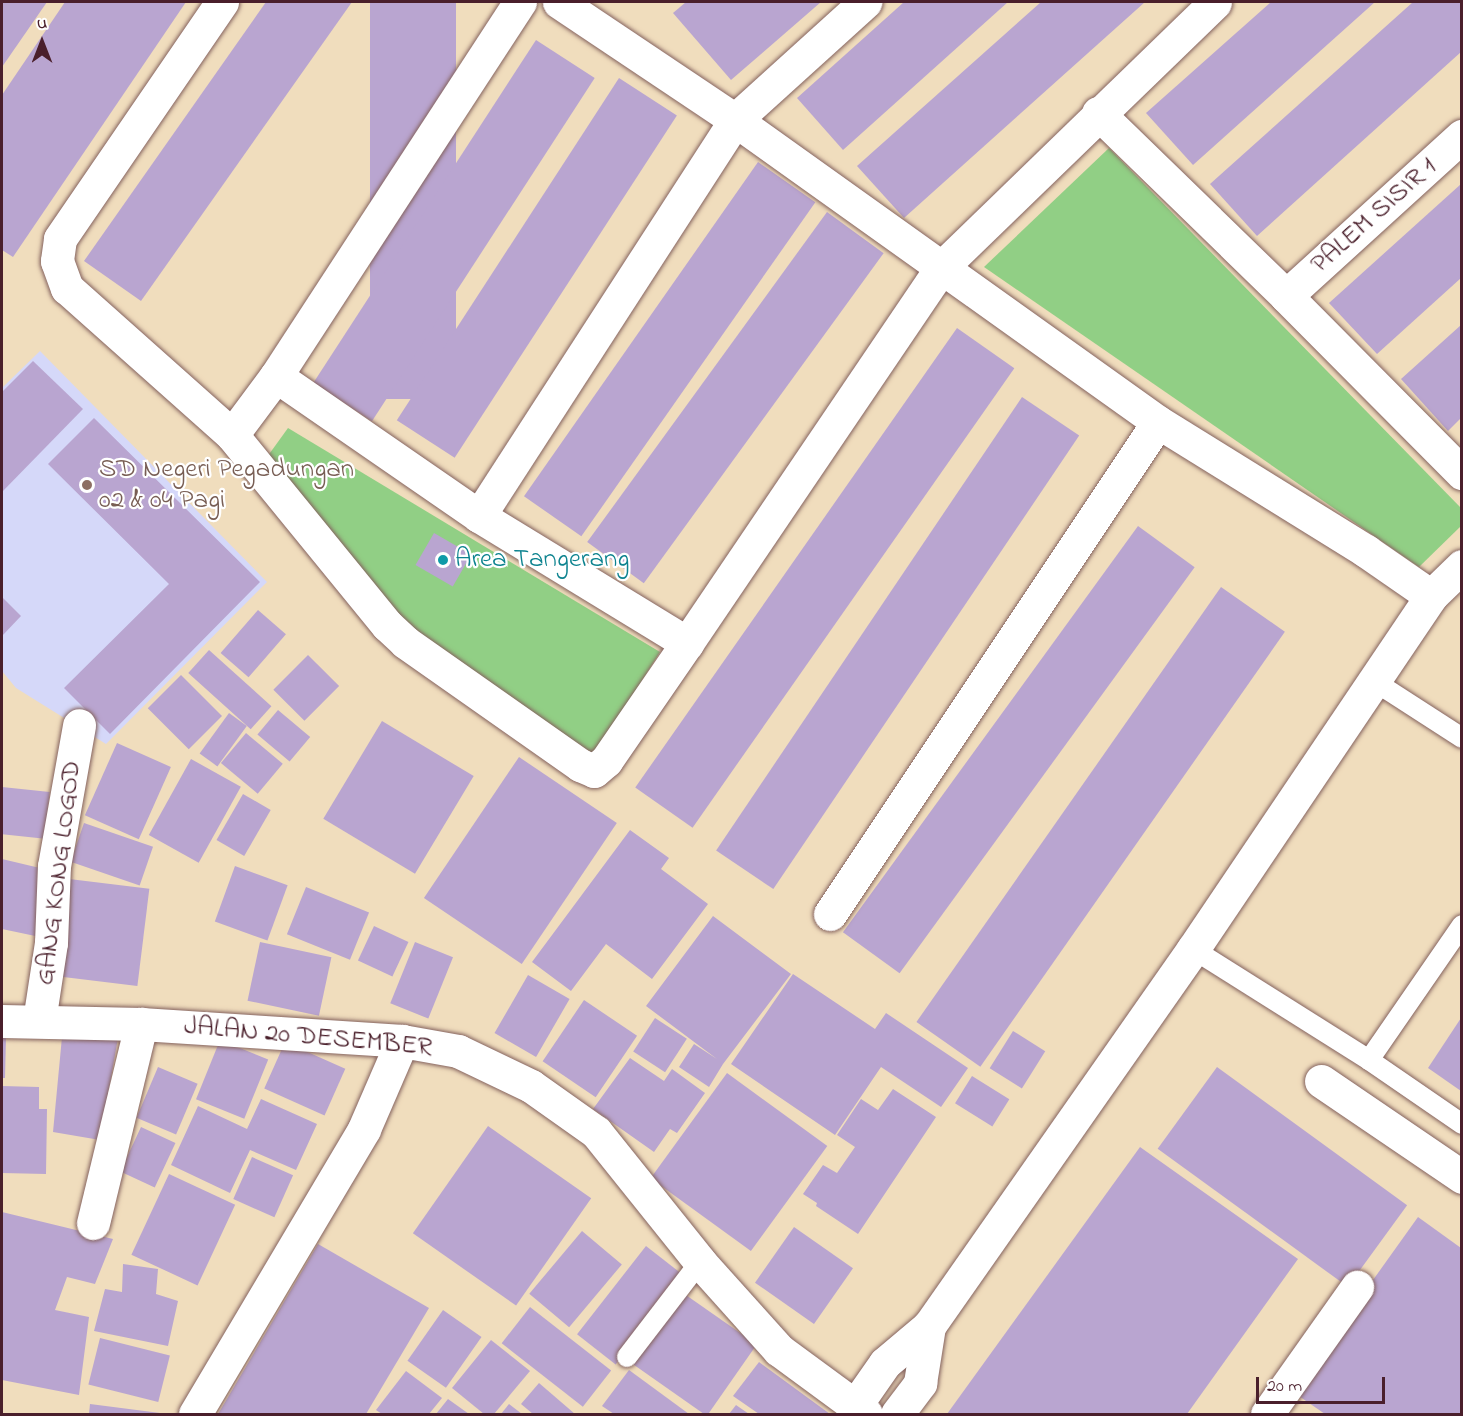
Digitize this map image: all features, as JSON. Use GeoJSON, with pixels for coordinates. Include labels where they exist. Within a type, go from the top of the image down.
{"type":"FeatureCollection","features":[{"type":"Feature","properties":{"kind":"street"},"geometry":{"type":"LineString","coordinates":[[222,2],[60,239],[57,261],[66,288],[232,435],[387,625],[405,642],[580,765],[594,771],[606,761],[942,267],[1206,4]]}},
{"type":"Feature","properties":{"kind":"street"},"geometry":{"type":"LineString","coordinates":[[232,435],[276,376],[520,2]]}},
{"type":"Feature","properties":{"kind":"street"},"geometry":{"type":"LineString","coordinates":[[559,2],[735,120],[1158,422],[1366,551],[1431,596]]}},
{"type":"Feature","properties":{"kind":"street"},"geometry":{"type":"LineString","coordinates":[[479,516],[735,120],[865,2]]}},
{"type":"Feature","properties":{"kind":"street"},"geometry":{"type":"LineString","coordinates":[[1098,113],[1286,296],[1461,473]]}},
{"type":"Feature","properties":{"kind":"street","name":"PALEM SISIR 1"},"geometry":{"type":"LineString","coordinates":[[1286,296],[1461,136]]}},
{"type":"Feature","properties":{"kind":"street"},"geometry":{"type":"LineString","coordinates":[[276,376],[479,516],[687,643]]}},
{"type":"Feature","properties":{"kind":"street"},"geometry":{"type":"LineString","coordinates":[[830,914],[1158,422]]}},
{"type":"Feature","properties":{"kind":"street"},"geometry":{"type":"LineString","coordinates":[[861,1410],[885,1363],[929,1326],[1193,949],[1431,596],[1461,566]]}},
{"type":"Feature","properties":{"kind":"street","name":"GANG KONG LOGOD"},"geometry":{"type":"LineString","coordinates":[[39,1021],[51,943],[54,866],[79,725]]}},
{"type":"Feature","properties":{"kind":"street","name":"JALAN 20 DESEMBER"},"geometry":{"type":"LineString","coordinates":[[2,1021],[141,1024],[402,1041],[458,1051],[531,1086],[596,1132],[700,1262],[779,1350],[861,1410]]}},
{"type":"Feature","properties":{"kind":"street"},"geometry":{"type":"LineString","coordinates":[[93,1223],[141,1024]]}},
{"type":"Feature","properties":{"kind":"street"},"geometry":{"type":"LineString","coordinates":[[195,1414],[364,1129],[402,1041]]}},
{"type":"Feature","properties":{"kind":"street"},"geometry":{"type":"LineString","coordinates":[[1321,1082],[1461,1177]]}},
{"type":"Feature","properties":{"kind":"street"},"geometry":{"type":"LineString","coordinates":[[1268,1414],[1356,1287]]}},
{"type":"Feature","properties":{"kind":"street"},"geometry":{"type":"LineString","coordinates":[[897,1414],[920,1383],[929,1326]]}},
{"type":"Feature","properties":{"kind":"lane"},"geometry":{"type":"LineString","coordinates":[[1374,681],[1461,738]]}},
{"type":"Feature","properties":{"kind":"lane"},"geometry":{"type":"LineString","coordinates":[[1370,1060],[1461,925]]}},
{"type":"Feature","properties":{"kind":"lane"},"geometry":{"type":"LineString","coordinates":[[1193,949],[1370,1060],[1461,1124]]}},
{"type":"Feature","properties":{"kind":"lane"},"geometry":{"type":"LineString","coordinates":[[627,1357],[700,1262]]}},
{"type":"Feature","properties":{"kind":"shaded area","name":"SD Negeri Pegadungan 02 & 04 Pagi"},"geometry":{"type":"Polygon","coordinates":[[[40,351],[267,582],[106,744],[16,688],[2,671],[2,388],[40,351]]]}},
{"type":"Feature","properties":{"kind":"green space"},"geometry":{"type":"Polygon","coordinates":[[[1109,148],[1461,508],[1461,526],[1419,567],[984,267],[1109,148]]]}},
{"type":"Feature","properties":{"kind":"green space"},"geometry":{"type":"Polygon","coordinates":[[[288,428],[660,652],[595,755],[390,617],[262,464],[288,428]]]}},
{"type":"Feature","properties":{"kind":"building"},"geometry":{"type":"Polygon","coordinates":[[[2,2],[47,2],[2,67],[2,2]]]}},
{"type":"Feature","properties":{"kind":"building"},"geometry":{"type":"Polygon","coordinates":[[[65,2],[186,2],[13,257],[2,250],[2,95],[65,2]]]}},
{"type":"Feature","properties":{"kind":"building"},"geometry":{"type":"Polygon","coordinates":[[[266,2],[352,2],[141,301],[84,261],[266,2]]]}},
{"type":"Feature","properties":{"kind":"building"},"geometry":{"type":"Polygon","coordinates":[[[370,2],[456,2],[456,399],[370,399],[370,2]]]}},
{"type":"Feature","properties":{"kind":"building"},"geometry":{"type":"Polygon","coordinates":[[[686,2],[821,2],[731,80],[673,13],[686,2]]]}},
{"type":"Feature","properties":{"kind":"building"},"geometry":{"type":"Polygon","coordinates":[[[904,2],[1008,2],[843,150],[797,98],[904,2]]]}},
{"type":"Feature","properties":{"kind":"building"},"geometry":{"type":"Polygon","coordinates":[[[1041,2],[1145,2],[904,218],[857,166],[1041,2]]]}},
{"type":"Feature","properties":{"kind":"building"},"geometry":{"type":"Polygon","coordinates":[[[1271,2],[1375,2],[1193,165],[1146,113],[1271,2]]]}},
{"type":"Feature","properties":{"kind":"building"},"geometry":{"type":"Polygon","coordinates":[[[1413,2],[1461,2],[1461,52],[1257,236],[1210,184],[1413,2]]]}},
{"type":"Feature","properties":{"kind":"building"},"geometry":{"type":"Polygon","coordinates":[[[536,40],[595,78],[372,421],[313,383],[536,40]]]}},
{"type":"Feature","properties":{"kind":"building"},"geometry":{"type":"Polygon","coordinates":[[[619,78],[677,116],[455,458],[397,420],[619,78]]]}},
{"type":"Feature","properties":{"kind":"building"},"geometry":{"type":"Polygon","coordinates":[[[758,162],[815,202],[581,536],[524,496],[758,162]]]}},
{"type":"Feature","properties":{"kind":"building"},"geometry":{"type":"Polygon","coordinates":[[[1461,184],[1461,278],[1377,354],[1329,303],[1461,184]]]}},
{"type":"Feature","properties":{"kind":"building"},"geometry":{"type":"Polygon","coordinates":[[[827,212],[884,253],[644,583],[587,542],[827,212]]]}},
{"type":"Feature","properties":{"kind":"building"},"geometry":{"type":"Polygon","coordinates":[[[1461,325],[1461,418],[1448,431],[1401,379],[1461,325]]]}},
{"type":"Feature","properties":{"kind":"building"},"geometry":{"type":"Polygon","coordinates":[[[957,328],[1014,368],[693,828],[635,788],[957,328]]]}},
{"type":"Feature","properties":{"kind":"building"},"geometry":{"type":"Polygon","coordinates":[[[33,361],[83,409],[2,492],[2,392],[33,361]]]}},
{"type":"Feature","properties":{"kind":"building"},"geometry":{"type":"Polygon","coordinates":[[[1022,397],[1079,436],[773,889],[716,850],[1022,397]]]}},
{"type":"Feature","properties":{"kind":"building"},"geometry":{"type":"Polygon","coordinates":[[[94,418],[260,582],[110,734],[64,688],[169,584],[48,464],[94,418]]]}},
{"type":"Feature","properties":{"kind":"building"},"geometry":{"type":"Polygon","coordinates":[[[1138,526],[1195,567],[900,973],[843,932],[1138,526]]]}},
{"type":"Feature","properties":{"kind":"building","name":"Area Tangerang"},"geometry":{"type":"Polygon","coordinates":[[[434,533],[471,554],[453,587],[416,565],[434,533]]]}},
{"type":"Feature","properties":{"kind":"building"},"geometry":{"type":"Polygon","coordinates":[[[1221,587],[1285,632],[980,1067],[916,1022],[1221,587]]]}},
{"type":"Feature","properties":{"kind":"building"},"geometry":{"type":"Polygon","coordinates":[[[2,597],[21,616],[2,636],[2,597]]]}},
{"type":"Feature","properties":{"kind":"building"},"geometry":{"type":"Polygon","coordinates":[[[258,610],[286,634],[249,677],[221,653],[258,610]]]}},
{"type":"Feature","properties":{"kind":"building"},"geometry":{"type":"Polygon","coordinates":[[[209,650],[271,706],[251,729],[188,673],[209,650]]]}},
{"type":"Feature","properties":{"kind":"building"},"geometry":{"type":"Polygon","coordinates":[[[308,655],[339,686],[304,721],[273,690],[308,655]]]}},
{"type":"Feature","properties":{"kind":"building"},"geometry":{"type":"Polygon","coordinates":[[[181,675],[222,716],[189,749],[148,708],[181,675]]]}},
{"type":"Feature","properties":{"kind":"building"},"geometry":{"type":"Polygon","coordinates":[[[278,710],[310,737],[290,762],[257,735],[278,710]]]}},
{"type":"Feature","properties":{"kind":"building"},"geometry":{"type":"Polygon","coordinates":[[[229,713],[247,726],[217,766],[200,753],[229,713]]]}},
{"type":"Feature","properties":{"kind":"building"},"geometry":{"type":"Polygon","coordinates":[[[382,721],[474,776],[415,874],[323,819],[382,721]]]}},
{"type":"Feature","properties":{"kind":"building"},"geometry":{"type":"Polygon","coordinates":[[[246,733],[283,764],[258,794],[221,763],[246,733]]]}},
{"type":"Feature","properties":{"kind":"building"},"geometry":{"type":"Polygon","coordinates":[[[117,743],[171,767],[139,839],[85,815],[117,743]]]}},
{"type":"Feature","properties":{"kind":"building"},"geometry":{"type":"Polygon","coordinates":[[[519,757],[617,823],[522,964],[424,898],[519,757]]]}},
{"type":"Feature","properties":{"kind":"building"},"geometry":{"type":"Polygon","coordinates":[[[191,759],[241,787],[199,863],[149,835],[191,759]]]}},
{"type":"Feature","properties":{"kind":"building"},"geometry":{"type":"Polygon","coordinates":[[[2,787],[50,792],[45,839],[2,834],[2,787]]]}},
{"type":"Feature","properties":{"kind":"building"},"geometry":{"type":"Polygon","coordinates":[[[243,794],[271,810],[244,856],[216,840],[243,794]]]}},
{"type":"Feature","properties":{"kind":"building"},"geometry":{"type":"Polygon","coordinates":[[[84,823],[153,847],[140,886],[71,862],[84,823]]]}},
{"type":"Feature","properties":{"kind":"building"},"geometry":{"type":"Polygon","coordinates":[[[630,830],[669,858],[661,869],[708,904],[652,979],[606,944],[571,991],[532,962],[630,830]]]}},
{"type":"Feature","properties":{"kind":"building"},"geometry":{"type":"Polygon","coordinates":[[[2,859],[44,869],[40,937],[2,929],[2,859]]]}},
{"type":"Feature","properties":{"kind":"building"},"geometry":{"type":"Polygon","coordinates":[[[235,866],[288,885],[267,941],[215,921],[235,866]]]}},
{"type":"Feature","properties":{"kind":"building"},"geometry":{"type":"Polygon","coordinates":[[[61,878],[149,889],[137,986],[49,975],[61,878]]]}},
{"type":"Feature","properties":{"kind":"building"},"geometry":{"type":"Polygon","coordinates":[[[306,887],[369,912],[350,960],[287,934],[306,887]]]}},
{"type":"Feature","properties":{"kind":"building"},"geometry":{"type":"Polygon","coordinates":[[[713,916],[791,974],[723,1064],[709,1087],[679,1067],[694,1044],[717,1059],[646,1006],[713,916]]]}},
{"type":"Feature","properties":{"kind":"building"},"geometry":{"type":"Polygon","coordinates":[[[374,926],[408,942],[392,976],[358,960],[374,926]]]}},
{"type":"Feature","properties":{"kind":"building"},"geometry":{"type":"Polygon","coordinates":[[[260,942],[331,957],[319,1016],[248,1001],[260,942]]]}},
{"type":"Feature","properties":{"kind":"building"},"geometry":{"type":"Polygon","coordinates":[[[415,942],[453,957],[428,1019],[390,1003],[415,942]]]}},
{"type":"Feature","properties":{"kind":"building"},"geometry":{"type":"Polygon","coordinates":[[[793,974],[875,1029],[886,1013],[968,1068],[941,1107],[881,1067],[835,1135],[731,1064],[793,974]]]}},
{"type":"Feature","properties":{"kind":"building"},"geometry":{"type":"Polygon","coordinates":[[[528,975],[570,999],[536,1057],[495,1033],[528,975]]]}},
{"type":"Feature","properties":{"kind":"building"},"geometry":{"type":"Polygon","coordinates":[[[584,1000],[637,1036],[596,1097],[543,1061],[584,1000]]]}},
{"type":"Feature","properties":{"kind":"building"},"geometry":{"type":"Polygon","coordinates":[[[655,1018],[687,1039],[665,1072],[633,1052],[655,1018]]]}},
{"type":"Feature","properties":{"kind":"building"},"geometry":{"type":"Polygon","coordinates":[[[1461,1018],[1461,1091],[1428,1068],[1461,1018]]]}},
{"type":"Feature","properties":{"kind":"building"},"geometry":{"type":"Polygon","coordinates":[[[1013,1031],[1045,1051],[1022,1088],[990,1068],[1013,1031]]]}},
{"type":"Feature","properties":{"kind":"building"},"geometry":{"type":"Polygon","coordinates":[[[62,1037],[118,1038],[100,1140],[53,1132],[62,1037]]]}},
{"type":"Feature","properties":{"kind":"building"},"geometry":{"type":"Polygon","coordinates":[[[2,1038],[6,1038],[5,1078],[2,1078],[2,1038]]]}},
{"type":"Feature","properties":{"kind":"building"},"geometry":{"type":"Polygon","coordinates":[[[220,1040],[268,1059],[244,1119],[196,1099],[220,1040]]]}},
{"type":"Feature","properties":{"kind":"building"},"geometry":{"type":"Polygon","coordinates":[[[285,1042],[345,1069],[325,1115],[264,1089],[285,1042]]]}},
{"type":"Feature","properties":{"kind":"building"},"geometry":{"type":"Polygon","coordinates":[[[630,1058],[664,1081],[672,1069],[705,1093],[677,1133],[670,1129],[654,1152],[593,1109],[630,1058]]]}},
{"type":"Feature","properties":{"kind":"building"},"geometry":{"type":"Polygon","coordinates":[[[158,1067],[198,1084],[176,1134],[137,1118],[158,1067]]]}},
{"type":"Feature","properties":{"kind":"building"},"geometry":{"type":"Polygon","coordinates":[[[1217,1067],[1407,1205],[1348,1287],[1158,1149],[1217,1067]]]}},
{"type":"Feature","properties":{"kind":"building"},"geometry":{"type":"Polygon","coordinates":[[[727,1073],[827,1146],[751,1251],[651,1178],[727,1073]]]}},
{"type":"Feature","properties":{"kind":"building"},"geometry":{"type":"Polygon","coordinates":[[[972,1076],[1009,1099],[992,1126],[955,1103],[972,1076]]]}},
{"type":"Feature","properties":{"kind":"building"},"geometry":{"type":"Polygon","coordinates":[[[2,1086],[39,1087],[39,1109],[47,1109],[46,1174],[2,1173],[2,1086]]]}},
{"type":"Feature","properties":{"kind":"building"},"geometry":{"type":"Polygon","coordinates":[[[893,1089],[936,1117],[858,1234],[816,1206],[817,1203],[803,1194],[823,1165],[837,1173],[855,1147],[837,1135],[861,1099],[878,1110],[893,1089]]]}},
{"type":"Feature","properties":{"kind":"building"},"geometry":{"type":"Polygon","coordinates":[[[261,1099],[317,1124],[296,1170],[250,1150],[230,1193],[171,1165],[198,1106],[247,1129],[261,1099]]]}},
{"type":"Feature","properties":{"kind":"building"},"geometry":{"type":"Polygon","coordinates":[[[488,1126],[591,1198],[516,1306],[413,1233],[488,1126]]]}},
{"type":"Feature","properties":{"kind":"building"},"geometry":{"type":"Polygon","coordinates":[[[141,1127],[175,1143],[155,1187],[120,1171],[141,1127]]]}},
{"type":"Feature","properties":{"kind":"building"},"geometry":{"type":"Polygon","coordinates":[[[1140,1147],[1298,1259],[1187,1414],[947,1414],[1140,1147]]]}},
{"type":"Feature","properties":{"kind":"building"},"geometry":{"type":"Polygon","coordinates":[[[252,1157],[293,1175],[274,1217],[233,1199],[252,1157]]]}},
{"type":"Feature","properties":{"kind":"building"},"geometry":{"type":"Polygon","coordinates":[[[169,1174],[235,1205],[198,1286],[131,1255],[169,1174]]]}},
{"type":"Feature","properties":{"kind":"building"},"geometry":{"type":"Polygon","coordinates":[[[2,1212],[113,1239],[95,1284],[67,1277],[55,1310],[89,1317],[79,1395],[2,1380],[2,1212]]]}},
{"type":"Feature","properties":{"kind":"building"},"geometry":{"type":"Polygon","coordinates":[[[1418,1217],[1461,1248],[1461,1414],[1325,1414],[1293,1392],[1418,1217]]]}},
{"type":"Feature","properties":{"kind":"building"},"geometry":{"type":"Polygon","coordinates":[[[794,1227],[853,1268],[814,1324],[755,1283],[794,1227]]]}},
{"type":"Feature","properties":{"kind":"building"},"geometry":{"type":"Polygon","coordinates":[[[582,1231],[622,1264],[569,1327],[529,1294],[582,1231]]]}},
{"type":"Feature","properties":{"kind":"building"},"geometry":{"type":"Polygon","coordinates":[[[318,1244],[429,1308],[366,1414],[218,1414],[318,1244]]]}},
{"type":"Feature","properties":{"kind":"building"},"geometry":{"type":"Polygon","coordinates":[[[646,1246],[685,1276],[616,1364],[577,1334],[646,1246]]]}},
{"type":"Feature","properties":{"kind":"building"},"geometry":{"type":"Polygon","coordinates":[[[123,1264],[158,1269],[156,1294],[178,1301],[168,1346],[94,1331],[105,1289],[122,1292],[123,1264]]]}},
{"type":"Feature","properties":{"kind":"building"},"geometry":{"type":"Polygon","coordinates":[[[683,1293],[757,1345],[708,1414],[704,1414],[633,1364],[683,1293]]]}},
{"type":"Feature","properties":{"kind":"building"},"geometry":{"type":"Polygon","coordinates":[[[530,1307],[611,1370],[583,1407],[502,1343],[530,1307]]]}},
{"type":"Feature","properties":{"kind":"building"},"geometry":{"type":"Polygon","coordinates":[[[443,1310],[482,1337],[446,1388],[407,1361],[443,1310]]]}},
{"type":"Feature","properties":{"kind":"building"},"geometry":{"type":"Polygon","coordinates":[[[100,1338],[170,1355],[158,1402],[88,1385],[100,1338]]]}},
{"type":"Feature","properties":{"kind":"building"},"geometry":{"type":"Polygon","coordinates":[[[491,1340],[530,1371],[494,1414],[484,1414],[452,1388],[491,1340]]]}},
{"type":"Feature","properties":{"kind":"building"},"geometry":{"type":"Polygon","coordinates":[[[759,1362],[830,1414],[759,1414],[733,1396],[759,1362]]]}},
{"type":"Feature","properties":{"kind":"building"},"geometry":{"type":"Polygon","coordinates":[[[629,1370],[689,1414],[614,1414],[602,1406],[629,1370]]]}},
{"type":"Feature","properties":{"kind":"building"},"geometry":{"type":"Polygon","coordinates":[[[406,1371],[442,1398],[429,1414],[382,1414],[376,1410],[406,1371]]]}},
{"type":"Feature","properties":{"kind":"building"},"geometry":{"type":"Polygon","coordinates":[[[539,1383],[575,1414],[533,1414],[521,1404],[539,1383]]]}},
{"type":"Feature","properties":{"kind":"building"},"geometry":{"type":"Polygon","coordinates":[[[448,1399],[469,1414],[436,1414],[448,1399]]]}},
{"type":"Feature","properties":{"kind":"building"},"geometry":{"type":"Polygon","coordinates":[[[90,1404],[160,1413],[160,1414],[89,1414],[90,1404]]]}},
{"type":"Feature","properties":{"kind":"building"},"geometry":{"type":"Polygon","coordinates":[[[509,1404],[522,1414],[501,1414],[509,1404]]]}},
{"type":"Feature","properties":{"kind":"building"},"geometry":{"type":"Polygon","coordinates":[[[736,1405],[749,1414],[729,1414],[736,1405]]]}},
{"type":"Feature","properties":{"kind":"place","name":"SD Negeri Pegadungan 02 & 04 Pagi"},"geometry":{"type":"Point","coordinates":[87,485]}},
{"type":"Feature","properties":{"kind":"place","name":"Area Tangerang"},"geometry":{"type":"Point","coordinates":[443,560]}}]}
